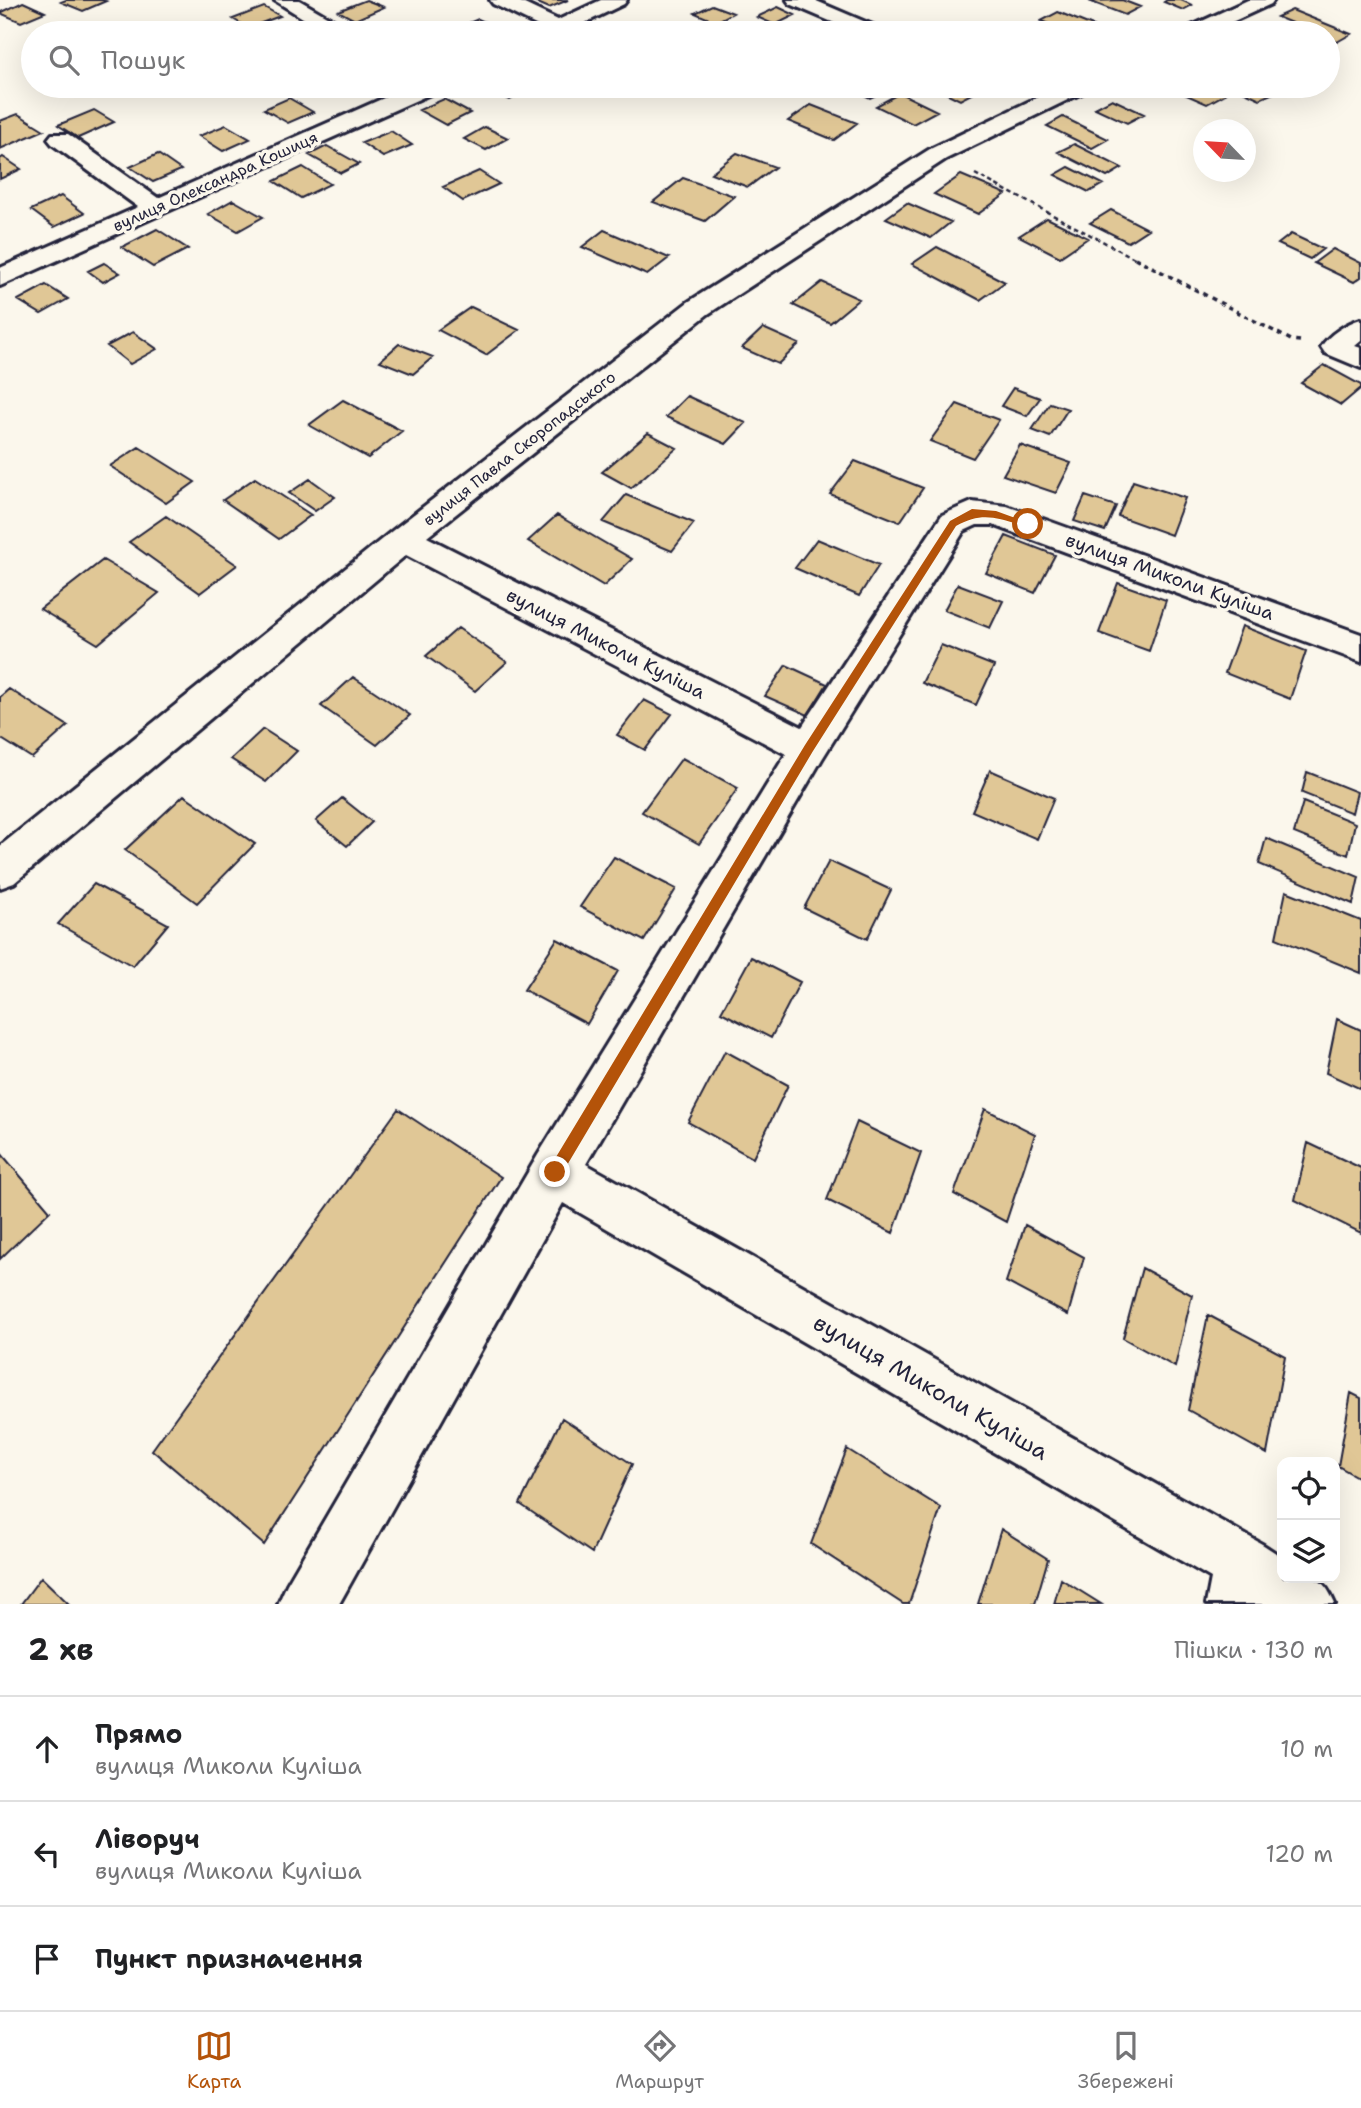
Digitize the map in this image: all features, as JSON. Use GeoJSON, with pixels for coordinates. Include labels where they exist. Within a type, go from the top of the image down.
{"type":"FeatureCollection","features":[{"type":"Feature","properties":{"kind":"street"},"geometry":{"type":"LineString","coordinates":[[284,0],[321,21]]}},
{"type":"Feature","properties":{"kind":"street"},"geometry":{"type":"LineString","coordinates":[[500,0],[536,21]]}},
{"type":"Feature","properties":{"kind":"street"},"geometry":{"type":"LineString","coordinates":[[574,21],[617,0]]}},
{"type":"Feature","properties":{"kind":"street"},"geometry":{"type":"LineString","coordinates":[[797,0],[847,21]]}},
{"type":"Feature","properties":{"kind":"street"},"geometry":{"type":"LineString","coordinates":[[1218,21],[1264,0]]}},
{"type":"Feature","properties":{"kind":"street","name":"вулиця Олександра Кошиця"},"geometry":{"type":"LineString","coordinates":[[0,278],[402,98]]}},
{"type":"Feature","properties":{"kind":"street","name":"вулиця Павла Скоропадського"},"geometry":{"type":"LineString","coordinates":[[0,870],[403,539],[698,308],[1029,98]]}},
{"type":"Feature","properties":{"kind":"street"},"geometry":{"type":"LineString","coordinates":[[60,139],[155,208]]}},
{"type":"Feature","properties":{"kind":"street"},"geometry":{"type":"LineString","coordinates":[[1361,328],[1335,346],[1361,359]]}},
{"type":"Feature","properties":{"kind":"street","name":"вулиця Миколи Куліша"},"geometry":{"type":"LineString","coordinates":[[307,1604],[555,1172],[809,748],[953,523],[972,513],[996,514],[1361,648]]}},
{"type":"Feature","properties":{"kind":"street","name":"вулиця Миколи Куліша"},"geometry":{"type":"LineString","coordinates":[[403,539],[809,748]]}},
{"type":"Feature","properties":{"kind":"street","name":"вулиця Миколи Куліша"},"geometry":{"type":"LineString","coordinates":[[555,1172],[1238,1584],[1306,1604]]}},
{"type":"Feature","properties":{"kind":"path"},"geometry":{"type":"LineString","coordinates":[[938,154],[1291,340],[1335,346]]}},
{"type":"Feature","properties":{"kind":"building"},"geometry":{"type":"Polygon","coordinates":[[[366,0],[384,7],[355,20],[338,11],[366,0]]]}},
{"type":"Feature","properties":{"kind":"building"},"geometry":{"type":"Polygon","coordinates":[[[531,0],[568,0],[549,8],[531,0]]]}},
{"type":"Feature","properties":{"kind":"building"},"geometry":{"type":"Polygon","coordinates":[[[1122,0],[1140,7],[1125,15],[1089,1],[1122,0]]]}},
{"type":"Feature","properties":{"kind":"building"},"geometry":{"type":"Polygon","coordinates":[[[1181,0],[1192,5],[1183,10],[1164,2],[1181,0]]]}},
{"type":"Feature","properties":{"kind":"building"},"geometry":{"type":"Polygon","coordinates":[[[106,1],[83,11],[61,2],[106,1]]]}},
{"type":"Feature","properties":{"kind":"building"},"geometry":{"type":"Polygon","coordinates":[[[23,2],[45,12],[21,22],[0,13],[23,2]]]}},
{"type":"Feature","properties":{"kind":"building"},"geometry":{"type":"Polygon","coordinates":[[[712,5],[733,13],[714,21],[695,13],[712,5]]]}},
{"type":"Feature","properties":{"kind":"building"},"geometry":{"type":"Polygon","coordinates":[[[264,7],[280,16],[267,21],[233,19],[264,7]]]}},
{"type":"Feature","properties":{"kind":"building"},"geometry":{"type":"Polygon","coordinates":[[[778,7],[795,15],[783,21],[766,21],[757,17],[778,7]]]}},
{"type":"Feature","properties":{"kind":"building"},"geometry":{"type":"Polygon","coordinates":[[[1292,10],[1319,21],[1287,21],[1277,17],[1292,10]]]}},
{"type":"Feature","properties":{"kind":"building"},"geometry":{"type":"Polygon","coordinates":[[[1058,12],[1080,21],[1041,21],[1058,12]]]}},
{"type":"Feature","properties":{"kind":"building"},"geometry":{"type":"Polygon","coordinates":[[[1340,30],[1351,34],[1340,40],[1340,30]]]}},
{"type":"Feature","properties":{"kind":"building"},"geometry":{"type":"Polygon","coordinates":[[[289,98],[313,112],[288,123],[264,109],[289,98]]]}},
{"type":"Feature","properties":{"kind":"building"},"geometry":{"type":"Polygon","coordinates":[[[891,98],[910,98],[937,111],[913,124],[876,106],[891,98]]]}},
{"type":"Feature","properties":{"kind":"building"},"geometry":{"type":"Polygon","coordinates":[[[1193,98],[1218,98],[1207,104],[1193,98]]]}},
{"type":"Feature","properties":{"kind":"building"},"geometry":{"type":"Polygon","coordinates":[[[444,99],[470,113],[446,125],[419,110],[444,99]]]}},
{"type":"Feature","properties":{"kind":"building"},"geometry":{"type":"Polygon","coordinates":[[[1112,99],[1144,114],[1127,123],[1095,108],[1112,99]]]}},
{"type":"Feature","properties":{"kind":"building"},"geometry":{"type":"Polygon","coordinates":[[[811,105],[857,123],[834,140],[788,121],[811,105]]]}},
{"type":"Feature","properties":{"kind":"building"},"geometry":{"type":"Polygon","coordinates":[[[94,110],[114,122],[78,138],[58,125],[94,110]]]}},
{"type":"Feature","properties":{"kind":"building"},"geometry":{"type":"Polygon","coordinates":[[[18,114],[44,130],[0,149],[0,121],[18,114]]]}},
{"type":"Feature","properties":{"kind":"building"},"geometry":{"type":"Polygon","coordinates":[[[1063,117],[1108,139],[1092,148],[1047,126],[1063,117]]]}},
{"type":"Feature","properties":{"kind":"building"},"geometry":{"type":"Polygon","coordinates":[[[226,125],[250,139],[223,151],[199,136],[226,125]]]}},
{"type":"Feature","properties":{"kind":"building"},"geometry":{"type":"Polygon","coordinates":[[[485,127],[508,138],[486,150],[464,139],[485,127]]]}},
{"type":"Feature","properties":{"kind":"building"},"geometry":{"type":"Polygon","coordinates":[[[391,131],[412,145],[383,157],[362,143],[391,131]]]}},
{"type":"Feature","properties":{"kind":"building"},"geometry":{"type":"Polygon","coordinates":[[[1074,144],[1122,168],[1107,177],[1058,152],[1074,144]]]}},
{"type":"Feature","properties":{"kind":"building"},"geometry":{"type":"Polygon","coordinates":[[[327,146],[359,164],[341,173],[309,155],[327,146]]]}},
{"type":"Feature","properties":{"kind":"building"},"geometry":{"type":"Polygon","coordinates":[[[737,153],[775,167],[748,187],[711,173],[737,153]]]}},
{"type":"Feature","properties":{"kind":"building"},"geometry":{"type":"Polygon","coordinates":[[[158,154],[181,170],[153,182],[130,167],[158,154]]]}},
{"type":"Feature","properties":{"kind":"building"},"geometry":{"type":"Polygon","coordinates":[[[3,157],[21,169],[0,179],[0,159],[3,157]]]}},
{"type":"Feature","properties":{"kind":"building"},"geometry":{"type":"Polygon","coordinates":[[[303,167],[330,184],[301,198],[274,181],[303,167]]]}},
{"type":"Feature","properties":{"kind":"building"},"geometry":{"type":"Polygon","coordinates":[[[1069,167],[1103,184],[1089,192],[1055,175],[1069,167]]]}},
{"type":"Feature","properties":{"kind":"building"},"geometry":{"type":"Polygon","coordinates":[[[479,171],[499,184],[463,201],[443,187],[479,171]]]}},
{"type":"Feature","properties":{"kind":"building"},"geometry":{"type":"Polygon","coordinates":[[[961,175],[1006,194],[978,214],[934,194],[961,175]]]}},
{"type":"Feature","properties":{"kind":"building"},"geometry":{"type":"Polygon","coordinates":[[[683,178],[734,196],[705,221],[653,202],[683,178]]]}},
{"type":"Feature","properties":{"kind":"building"},"geometry":{"type":"Polygon","coordinates":[[[61,196],[84,213],[54,227],[31,210],[61,196]]]}},
{"type":"Feature","properties":{"kind":"building"},"geometry":{"type":"Polygon","coordinates":[[[233,200],[263,217],[238,231],[208,214],[233,200]]]}},
{"type":"Feature","properties":{"kind":"building"},"geometry":{"type":"Polygon","coordinates":[[[907,203],[951,222],[931,238],[886,218],[907,203]]]}},
{"type":"Feature","properties":{"kind":"building"},"geometry":{"type":"Polygon","coordinates":[[[1111,210],[1148,229],[1128,242],[1090,223],[1111,210]]]}},
{"type":"Feature","properties":{"kind":"building"},"geometry":{"type":"Polygon","coordinates":[[[1047,218],[1088,238],[1060,257],[1019,236],[1047,218]]]}},
{"type":"Feature","properties":{"kind":"building"},"geometry":{"type":"Polygon","coordinates":[[[157,229],[188,249],[153,267],[122,247],[157,229]]]}},
{"type":"Feature","properties":{"kind":"building"},"geometry":{"type":"Polygon","coordinates":[[[604,230],[669,258],[647,275],[582,247],[604,230]]]}},
{"type":"Feature","properties":{"kind":"building"},"geometry":{"type":"Polygon","coordinates":[[[1291,234],[1323,249],[1310,259],[1278,244],[1291,234]]]}},
{"type":"Feature","properties":{"kind":"building"},"geometry":{"type":"Polygon","coordinates":[[[937,247],[1005,282],[980,300],[912,264],[937,247]]]}},
{"type":"Feature","properties":{"kind":"building"},"geometry":{"type":"Polygon","coordinates":[[[1333,249],[1361,263],[1361,277],[1354,282],[1314,263],[1333,249]]]}},
{"type":"Feature","properties":{"kind":"building"},"geometry":{"type":"Polygon","coordinates":[[[104,263],[120,273],[103,282],[88,271],[104,263]]]}},
{"type":"Feature","properties":{"kind":"building"},"geometry":{"type":"Polygon","coordinates":[[[822,282],[859,299],[830,323],[793,305],[822,282]]]}},
{"type":"Feature","properties":{"kind":"building"},"geometry":{"type":"Polygon","coordinates":[[[46,285],[68,299],[41,314],[18,300],[46,285]]]}},
{"type":"Feature","properties":{"kind":"building"},"geometry":{"type":"Polygon","coordinates":[[[471,307],[519,330],[486,355],[438,330],[471,307]]]}},
{"type":"Feature","properties":{"kind":"building"},"geometry":{"type":"Polygon","coordinates":[[[763,328],[799,344],[778,364],[742,348],[763,328]]]}},
{"type":"Feature","properties":{"kind":"building"},"geometry":{"type":"Polygon","coordinates":[[[133,332],[157,349],[130,364],[107,346],[133,332]]]}},
{"type":"Feature","properties":{"kind":"building"},"geometry":{"type":"Polygon","coordinates":[[[399,344],[433,357],[413,374],[380,361],[399,344]]]}},
{"type":"Feature","properties":{"kind":"building"},"geometry":{"type":"Polygon","coordinates":[[[1324,365],[1361,385],[1361,388],[1341,405],[1301,383],[1324,365]]]}},
{"type":"Feature","properties":{"kind":"building"},"geometry":{"type":"Polygon","coordinates":[[[1013,388],[1040,398],[1027,416],[1001,406],[1013,388]]]}},
{"type":"Feature","properties":{"kind":"building"},"geometry":{"type":"Polygon","coordinates":[[[687,396],[746,423],[726,444],[666,417],[687,396]]]}},
{"type":"Feature","properties":{"kind":"building"},"geometry":{"type":"Polygon","coordinates":[[[343,400],[402,431],[368,458],[309,425],[343,400]]]}},
{"type":"Feature","properties":{"kind":"building"},"geometry":{"type":"Polygon","coordinates":[[[1050,403],[1068,409],[1050,437],[1032,430],[1050,403]]]}},
{"type":"Feature","properties":{"kind":"building"},"geometry":{"type":"Polygon","coordinates":[[[957,404],[999,420],[973,458],[930,441],[957,404]]]}},
{"type":"Feature","properties":{"kind":"building"},"geometry":{"type":"Polygon","coordinates":[[[648,433],[677,448],[631,488],[602,472],[648,433]]]}},
{"type":"Feature","properties":{"kind":"building"},"geometry":{"type":"Polygon","coordinates":[[[1020,445],[1071,463],[1056,493],[1003,475],[1020,445]]]}},
{"type":"Feature","properties":{"kind":"building"},"geometry":{"type":"Polygon","coordinates":[[[139,447],[195,482],[166,503],[110,466],[139,447]]]}},
{"type":"Feature","properties":{"kind":"building"},"geometry":{"type":"Polygon","coordinates":[[[855,461],[923,488],[900,522],[830,494],[855,461]]]}},
{"type":"Feature","properties":{"kind":"building"},"geometry":{"type":"Polygon","coordinates":[[[255,478],[311,515],[279,539],[223,500],[255,478]]]}},
{"type":"Feature","properties":{"kind":"building"},"geometry":{"type":"Polygon","coordinates":[[[310,479],[335,497],[315,511],[289,493],[310,479]]]}},
{"type":"Feature","properties":{"kind":"building"},"geometry":{"type":"Polygon","coordinates":[[[1133,481],[1185,498],[1171,535],[1118,516],[1133,481]]]}},
{"type":"Feature","properties":{"kind":"building"},"geometry":{"type":"Polygon","coordinates":[[[626,495],[694,523],[672,551],[603,522],[626,495]]]}},
{"type":"Feature","properties":{"kind":"building"},"geometry":{"type":"Polygon","coordinates":[[[1085,496],[1116,506],[1105,531],[1074,521],[1085,496]]]}},
{"type":"Feature","properties":{"kind":"building"},"geometry":{"type":"Polygon","coordinates":[[[557,515],[632,559],[604,586],[528,541],[557,515]]]}},
{"type":"Feature","properties":{"kind":"building"},"geometry":{"type":"Polygon","coordinates":[[[166,516],[237,565],[200,593],[129,542],[166,516]]]}},
{"type":"Feature","properties":{"kind":"building"},"geometry":{"type":"Polygon","coordinates":[[[1006,536],[1055,555],[1035,593],[986,573],[1006,536]]]}},
{"type":"Feature","properties":{"kind":"building"},"geometry":{"type":"Polygon","coordinates":[[[817,539],[879,565],[859,596],[795,568],[817,539]]]}},
{"type":"Feature","properties":{"kind":"building"},"geometry":{"type":"Polygon","coordinates":[[[103,560],[159,593],[98,644],[40,609],[103,560]]]}},
{"type":"Feature","properties":{"kind":"building"},"geometry":{"type":"Polygon","coordinates":[[[1118,583],[1166,600],[1149,651],[1099,633],[1118,583]]]}},
{"type":"Feature","properties":{"kind":"building"},"geometry":{"type":"Polygon","coordinates":[[[958,584],[1003,601],[990,628],[944,610],[958,584]]]}},
{"type":"Feature","properties":{"kind":"building"},"geometry":{"type":"Polygon","coordinates":[[[1242,626],[1306,651],[1290,699],[1225,673],[1242,626]]]}},
{"type":"Feature","properties":{"kind":"building"},"geometry":{"type":"Polygon","coordinates":[[[458,628],[507,662],[475,691],[426,656],[458,628]]]}},
{"type":"Feature","properties":{"kind":"building"},"geometry":{"type":"Polygon","coordinates":[[[941,645],[994,666],[976,705],[922,683],[941,645]]]}},
{"type":"Feature","properties":{"kind":"building"},"geometry":{"type":"Polygon","coordinates":[[[786,665],[827,684],[808,715],[765,696],[786,665]]]}},
{"type":"Feature","properties":{"kind":"building"},"geometry":{"type":"Polygon","coordinates":[[[353,677],[410,715],[377,745],[321,706],[353,677]]]}},
{"type":"Feature","properties":{"kind":"building"},"geometry":{"type":"Polygon","coordinates":[[[9,689],[68,726],[32,758],[0,738],[0,697],[9,689]]]}},
{"type":"Feature","properties":{"kind":"building"},"geometry":{"type":"Polygon","coordinates":[[[644,700],[672,714],[645,750],[617,735],[644,700]]]}},
{"type":"Feature","properties":{"kind":"building"},"geometry":{"type":"Polygon","coordinates":[[[263,729],[297,751],[266,782],[231,759],[263,729]]]}},
{"type":"Feature","properties":{"kind":"building"},"geometry":{"type":"Polygon","coordinates":[[[682,758],[738,788],[699,844],[642,812],[682,758]]]}},
{"type":"Feature","properties":{"kind":"building"},"geometry":{"type":"Polygon","coordinates":[[[990,770],[1054,798],[1037,839],[972,811],[990,770]]]}},
{"type":"Feature","properties":{"kind":"building"},"geometry":{"type":"Polygon","coordinates":[[[1307,772],[1357,792],[1352,813],[1302,793],[1307,772]]]}},
{"type":"Feature","properties":{"kind":"building"},"geometry":{"type":"Polygon","coordinates":[[[184,795],[255,844],[197,903],[125,850],[184,795]]]}},
{"type":"Feature","properties":{"kind":"building"},"geometry":{"type":"Polygon","coordinates":[[[342,798],[372,822],[347,846],[316,821],[342,798]]]}},
{"type":"Feature","properties":{"kind":"building"},"geometry":{"type":"Polygon","coordinates":[[[1303,802],[1355,823],[1348,855],[1294,833],[1303,802]]]}},
{"type":"Feature","properties":{"kind":"building"},"geometry":{"type":"Polygon","coordinates":[[[1266,838],[1359,877],[1353,904],[1259,864],[1266,838]]]}},
{"type":"Feature","properties":{"kind":"building"},"geometry":{"type":"Polygon","coordinates":[[[614,857],[676,889],[644,941],[580,907],[614,857]]]}},
{"type":"Feature","properties":{"kind":"building"},"geometry":{"type":"Polygon","coordinates":[[[829,861],[891,890],[867,939],[804,908],[829,861]]]}},
{"type":"Feature","properties":{"kind":"building"},"geometry":{"type":"Polygon","coordinates":[[[94,884],[168,924],[133,966],[58,924],[94,884]]]}},
{"type":"Feature","properties":{"kind":"building"},"geometry":{"type":"Polygon","coordinates":[[[1286,891],[1361,921],[1361,973],[1276,938],[1286,891]]]}},
{"type":"Feature","properties":{"kind":"building"},"geometry":{"type":"Polygon","coordinates":[[[557,939],[618,971],[587,1024],[524,990],[557,939]]]}},
{"type":"Feature","properties":{"kind":"building"},"geometry":{"type":"Polygon","coordinates":[[[751,957],[800,982],[771,1038],[721,1012],[751,957]]]}},
{"type":"Feature","properties":{"kind":"building"},"geometry":{"type":"Polygon","coordinates":[[[1337,1019],[1361,1030],[1361,1089],[1326,1073],[1337,1019]]]}},
{"type":"Feature","properties":{"kind":"building"},"geometry":{"type":"Polygon","coordinates":[[[725,1051],[788,1085],[753,1158],[688,1122],[725,1051]]]}},
{"type":"Feature","properties":{"kind":"building"},"geometry":{"type":"Polygon","coordinates":[[[398,1109],[501,1177],[264,1545],[152,1450],[398,1109]]]}},
{"type":"Feature","properties":{"kind":"building"},"geometry":{"type":"Polygon","coordinates":[[[985,1109],[1035,1134],[1006,1222],[954,1194],[985,1109]]]}},
{"type":"Feature","properties":{"kind":"building"},"geometry":{"type":"Polygon","coordinates":[[[857,1122],[921,1153],[893,1233],[827,1200],[857,1122]]]}},
{"type":"Feature","properties":{"kind":"building"},"geometry":{"type":"Polygon","coordinates":[[[1308,1143],[1361,1168],[1361,1233],[1295,1200],[1308,1143]]]}},
{"type":"Feature","properties":{"kind":"building"},"geometry":{"type":"Polygon","coordinates":[[[0,1152],[50,1211],[0,1259],[0,1152]]]}},
{"type":"Feature","properties":{"kind":"building"},"geometry":{"type":"Polygon","coordinates":[[[1025,1225],[1084,1257],[1068,1315],[1006,1282],[1025,1225]]]}},
{"type":"Feature","properties":{"kind":"building"},"geometry":{"type":"Polygon","coordinates":[[[1142,1268],[1192,1295],[1175,1367],[1123,1338],[1142,1268]]]}},
{"type":"Feature","properties":{"kind":"building"},"geometry":{"type":"Polygon","coordinates":[[[1208,1315],[1285,1356],[1267,1454],[1188,1410],[1208,1315]]]}},
{"type":"Feature","properties":{"kind":"building"},"geometry":{"type":"Polygon","coordinates":[[[1351,1393],[1361,1398],[1361,1479],[1340,1467],[1351,1393]]]}},
{"type":"Feature","properties":{"kind":"building"},"geometry":{"type":"Polygon","coordinates":[[[562,1418],[632,1464],[592,1553],[520,1504],[562,1418]]]}},
{"type":"Feature","properties":{"kind":"building"},"geometry":{"type":"Polygon","coordinates":[[[847,1449],[941,1508],[909,1604],[903,1604],[811,1544],[847,1449]]]}},
{"type":"Feature","properties":{"kind":"building"},"geometry":{"type":"Polygon","coordinates":[[[1001,1529],[1048,1559],[1035,1604],[978,1604],[1001,1529]]]}},
{"type":"Feature","properties":{"kind":"building"},"geometry":{"type":"Polygon","coordinates":[[[41,1577],[69,1604],[21,1604],[41,1577]]]}},
{"type":"Feature","properties":{"kind":"building"},"geometry":{"type":"Polygon","coordinates":[[[1061,1579],[1101,1604],[1054,1604],[1061,1579]]]}},
{"type":"Feature","properties":{"kind":"route"},"geometry":{"type":"LineString","coordinates":[[555,1172],[809,748],[953,523],[972,513],[996,514],[1028,524]]}}]}
